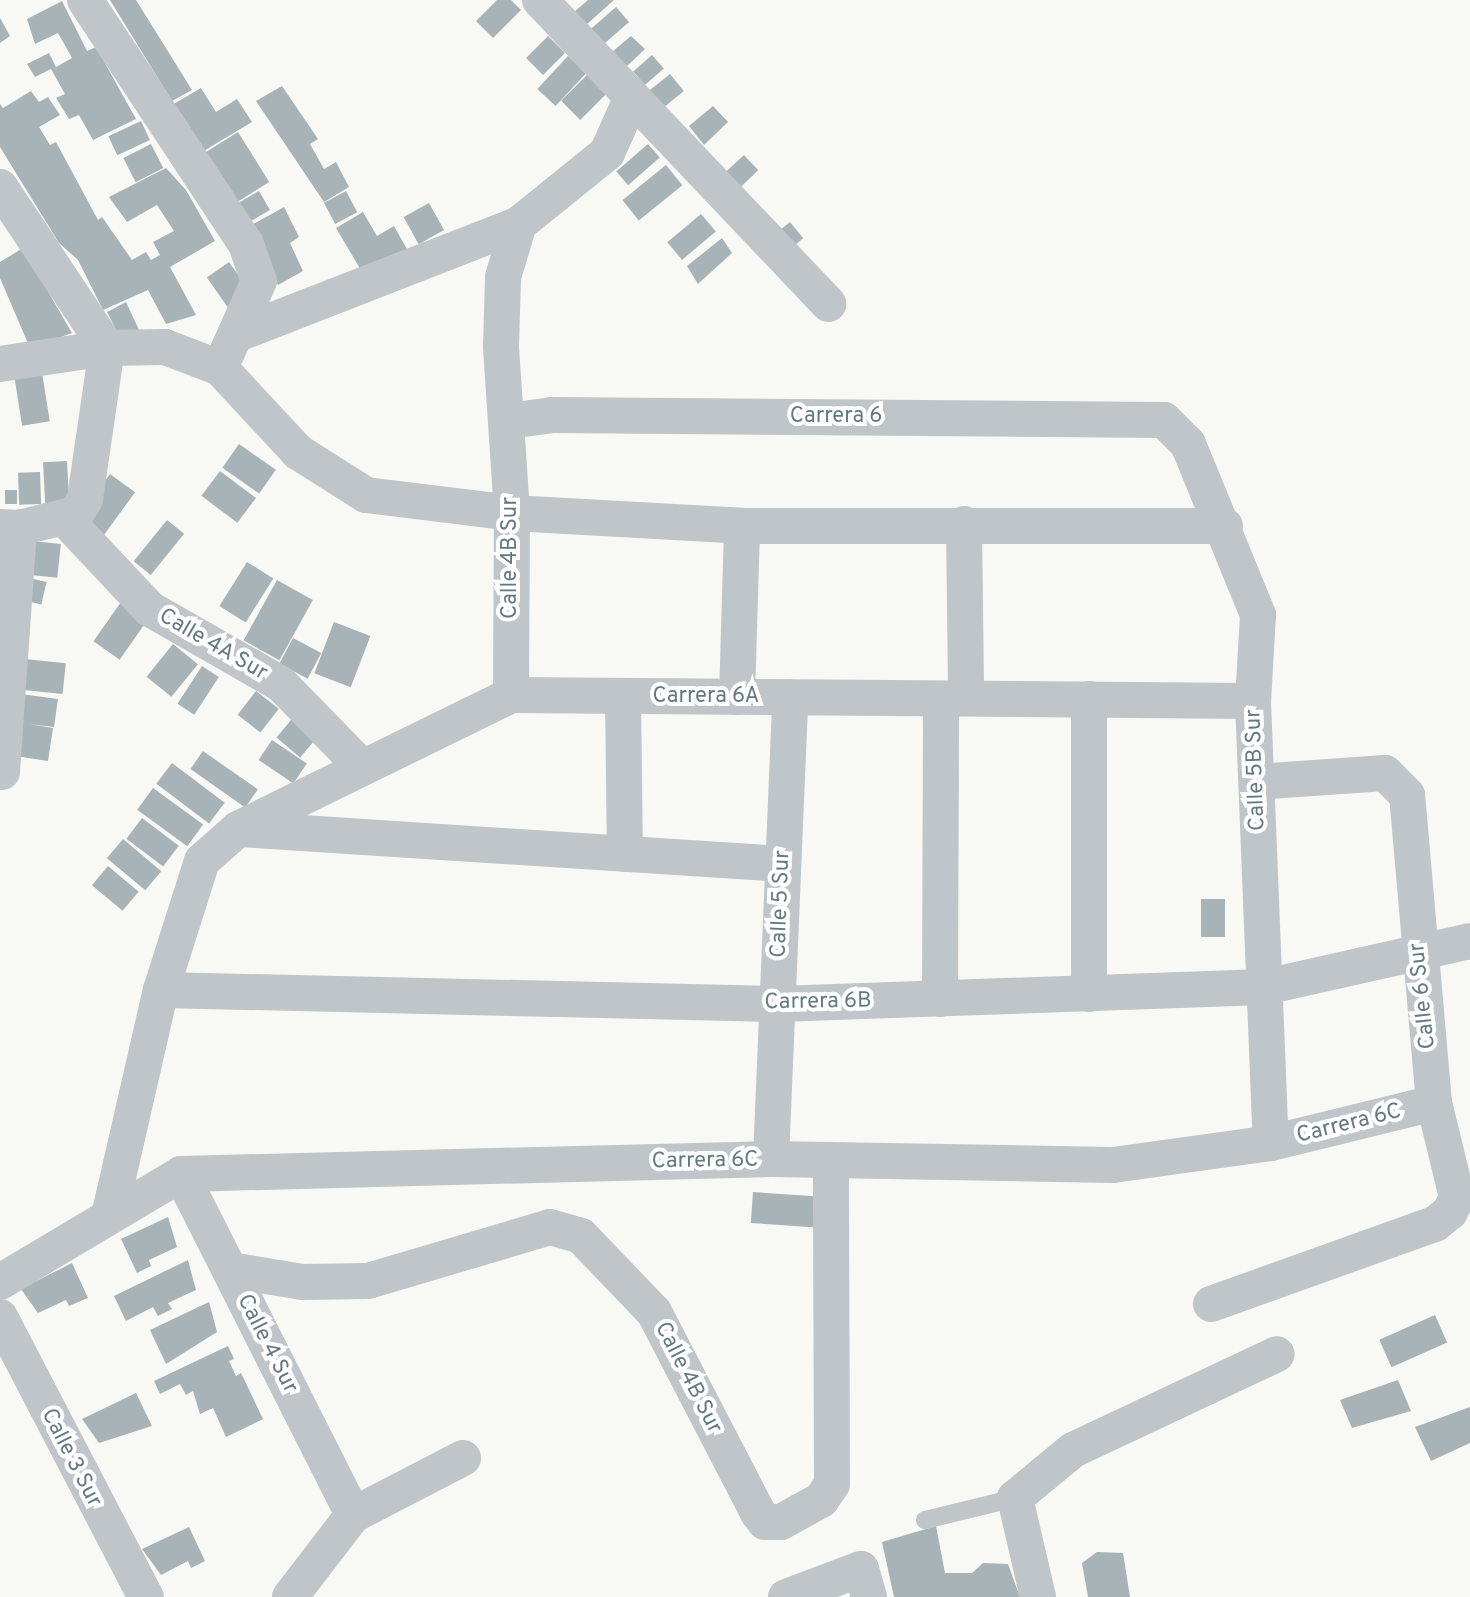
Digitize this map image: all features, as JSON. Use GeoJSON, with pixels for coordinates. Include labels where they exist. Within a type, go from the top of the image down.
{"type":"FeatureCollection","features":[{"type":"Feature","properties":{"kind":"street"},"geometry":{"type":"LineString","coordinates":[[85,0],[246,244],[259,281],[220,368]]}},
{"type":"Feature","properties":{"kind":"street"},"geometry":{"type":"LineString","coordinates":[[540,0],[828,304]]}},
{"type":"Feature","properties":{"kind":"street"},"geometry":{"type":"LineString","coordinates":[[235,335],[519,224],[607,153],[632,97]]}},
{"type":"Feature","properties":{"kind":"street"},"geometry":{"type":"LineString","coordinates":[[0,187],[107,348],[85,499],[66,520],[10,528],[2,772]]}},
{"type":"Feature","properties":{"kind":"street","name":"Calle 4B Sur"},"geometry":{"type":"LineString","coordinates":[[511,695],[512,513],[509,421],[501,346],[503,277],[519,224]]}},
{"type":"Feature","properties":{"kind":"street"},"geometry":{"type":"LineString","coordinates":[[0,364],[107,348],[165,347],[220,368],[298,452],[366,495],[512,513],[742,526],[1225,526]]}},
{"type":"Feature","properties":{"kind":"street","name":"Carrera 6"},"geometry":{"type":"LineString","coordinates":[[509,421],[552,415],[1164,420]]}},
{"type":"Feature","properties":{"kind":"street","name":"Calle 5B Sur"},"geometry":{"type":"LineString","coordinates":[[1164,420],[1188,444],[1225,526],[1258,615],[1253,701],[1271,1143]]}},
{"type":"Feature","properties":{"kind":"street","name":"Calle 4A Sur"},"geometry":{"type":"LineString","coordinates":[[66,520],[150,609],[281,684],[363,768]]}},
{"type":"Feature","properties":{"kind":"street"},"geometry":{"type":"LineString","coordinates":[[940,999],[964,524]]}},
{"type":"Feature","properties":{"kind":"street"},"geometry":{"type":"LineString","coordinates":[[737,697],[742,526]]}},
{"type":"Feature","properties":{"kind":"street","name":"Carrera 6A"},"geometry":{"type":"LineString","coordinates":[[161,990],[202,861],[238,829],[511,695],[1253,701]]}},
{"type":"Feature","properties":{"kind":"street"},"geometry":{"type":"LineString","coordinates":[[623,696],[625,854]]}},
{"type":"Feature","properties":{"kind":"street","name":"Calle 5 Sur"},"geometry":{"type":"LineString","coordinates":[[771,1159],[790,697]]}},
{"type":"Feature","properties":{"kind":"street"},"geometry":{"type":"LineString","coordinates":[[1089,699],[1089,994]]}},
{"type":"Feature","properties":{"kind":"street","name":"Calle 6 Sur"},"geometry":{"type":"LineString","coordinates":[[1211,1304],[1435,1224],[1450,1212],[1457,1197],[1434,1103],[1417,956],[1407,795],[1396,780],[1385,773],[1257,782]]}},
{"type":"Feature","properties":{"kind":"street"},"geometry":{"type":"LineString","coordinates":[[238,829],[782,864]]}},
{"type":"Feature","properties":{"kind":"street","name":"Carrera 6B"},"geometry":{"type":"LineString","coordinates":[[161,990],[778,1004],[1089,994],[1265,987],[1417,956],[1470,941]]}},
{"type":"Feature","properties":{"kind":"street"},"geometry":{"type":"LineString","coordinates":[[110,1212],[161,990]]}},
{"type":"Feature","properties":{"kind":"street","name":"Carrera 6C"},"geometry":{"type":"LineString","coordinates":[[0,1282],[110,1212],[181,1174],[771,1159],[1113,1165],[1271,1143],[1434,1103]]}},
{"type":"Feature","properties":{"kind":"street","name":"Calle 4B Sur"},"geometry":{"type":"LineString","coordinates":[[230,1270],[303,1282],[368,1281],[550,1227],[581,1236],[654,1312],[765,1522],[781,1522],[829,1494],[831,1160]]}},
{"type":"Feature","properties":{"kind":"street","name":"Calle 4 Sur"},"geometry":{"type":"LineString","coordinates":[[181,1174],[353,1515]]}},
{"type":"Feature","properties":{"kind":"street","name":"Calle 3 Sur"},"geometry":{"type":"LineString","coordinates":[[0,1317],[146,1597]]}},
{"type":"Feature","properties":{"kind":"street"},"geometry":{"type":"LineString","coordinates":[[1038,1597],[1015,1498],[1073,1450],[1277,1354]]}},
{"type":"Feature","properties":{"kind":"street"},"geometry":{"type":"LineString","coordinates":[[290,1597],[353,1515],[463,1458]]}},
{"type":"Feature","properties":{"kind":"street"},"geometry":{"type":"LineString","coordinates":[[786,1597],[861,1569],[869,1597]]}},
{"type":"Feature","properties":{"kind":"lane"},"geometry":{"type":"LineString","coordinates":[[925,1520],[1015,1498]]}},
{"type":"Feature","properties":{"kind":"building"},"geometry":{"type":"Polygon","coordinates":[[[110,0],[136,0],[192,90],[172,101],[110,0]]]}},
{"type":"Feature","properties":{"kind":"building"},"geometry":{"type":"Polygon","coordinates":[[[497,0],[511,0],[521,10],[493,38],[476,21],[497,0]]]}},
{"type":"Feature","properties":{"kind":"building"},"geometry":{"type":"Polygon","coordinates":[[[588,0],[614,0],[586,25],[574,12],[588,0]]]}},
{"type":"Feature","properties":{"kind":"building"},"geometry":{"type":"Polygon","coordinates":[[[62,1],[87,51],[96,47],[136,119],[93,140],[79,115],[69,119],[56,98],[65,94],[51,69],[35,77],[27,64],[49,53],[56,67],[72,58],[58,33],[35,44],[27,19],[62,1]]]}},
{"type":"Feature","properties":{"kind":"building"},"geometry":{"type":"Polygon","coordinates":[[[616,7],[629,22],[603,45],[590,30],[616,7]]]}},
{"type":"Feature","properties":{"kind":"building"},"geometry":{"type":"Polygon","coordinates":[[[0,18],[10,36],[0,43],[0,18]]]}},
{"type":"Feature","properties":{"kind":"building"},"geometry":{"type":"Polygon","coordinates":[[[548,36],[565,53],[543,75],[526,58],[548,36]]]}},
{"type":"Feature","properties":{"kind":"building"},"geometry":{"type":"Polygon","coordinates":[[[631,36],[645,49],[627,66],[612,52],[631,36]]]}},
{"type":"Feature","properties":{"kind":"building"},"geometry":{"type":"Polygon","coordinates":[[[652,55],[664,69],[645,85],[633,71],[652,55]]]}},
{"type":"Feature","properties":{"kind":"building"},"geometry":{"type":"Polygon","coordinates":[[[568,56],[586,73],[556,106],[537,89],[568,56]]]}},
{"type":"Feature","properties":{"kind":"building"},"geometry":{"type":"Polygon","coordinates":[[[588,74],[607,93],[580,120],[561,101],[588,74]]]}},
{"type":"Feature","properties":{"kind":"building"},"geometry":{"type":"Polygon","coordinates":[[[670,74],[684,91],[664,107],[650,90],[670,74]]]}},
{"type":"Feature","properties":{"kind":"building"},"geometry":{"type":"Polygon","coordinates":[[[282,86],[318,139],[310,144],[324,169],[336,162],[349,187],[324,202],[256,101],[282,86]]]}},
{"type":"Feature","properties":{"kind":"building"},"geometry":{"type":"Polygon","coordinates":[[[201,88],[216,112],[237,99],[252,122],[202,152],[172,105],[201,88]]]}},
{"type":"Feature","properties":{"kind":"building"},"geometry":{"type":"Polygon","coordinates":[[[31,91],[39,102],[48,97],[60,115],[39,127],[50,145],[56,142],[98,220],[102,217],[132,260],[146,252],[151,260],[160,255],[153,242],[174,231],[157,205],[127,222],[109,197],[166,168],[186,190],[215,241],[170,267],[196,315],[166,324],[148,290],[103,310],[78,260],[59,243],[0,147],[0,104],[3,108],[31,91]]]}},
{"type":"Feature","properties":{"kind":"building"},"geometry":{"type":"Polygon","coordinates":[[[713,106],[728,122],[704,145],[689,126],[713,106]]]}},
{"type":"Feature","properties":{"kind":"building"},"geometry":{"type":"Polygon","coordinates":[[[141,121],[150,140],[117,155],[108,136],[141,121]]]}},
{"type":"Feature","properties":{"kind":"building"},"geometry":{"type":"Polygon","coordinates":[[[238,132],[269,182],[234,204],[203,154],[238,132]]]}},
{"type":"Feature","properties":{"kind":"building"},"geometry":{"type":"Polygon","coordinates":[[[151,144],[163,168],[136,182],[123,158],[151,144]]]}},
{"type":"Feature","properties":{"kind":"building"},"geometry":{"type":"Polygon","coordinates":[[[648,144],[660,158],[628,185],[616,172],[648,144]]]}},
{"type":"Feature","properties":{"kind":"building"},"geometry":{"type":"Polygon","coordinates":[[[744,155],[758,170],[740,187],[726,172],[744,155]]]}},
{"type":"Feature","properties":{"kind":"building"},"geometry":{"type":"Polygon","coordinates":[[[666,165],[682,185],[639,220],[622,200],[666,165]]]}},
{"type":"Feature","properties":{"kind":"building"},"geometry":{"type":"Polygon","coordinates":[[[259,191],[270,210],[247,224],[236,204],[259,191]]]}},
{"type":"Feature","properties":{"kind":"building"},"geometry":{"type":"Polygon","coordinates":[[[346,191],[357,212],[335,224],[324,203],[346,191]]]}},
{"type":"Feature","properties":{"kind":"building"},"geometry":{"type":"Polygon","coordinates":[[[429,203],[444,230],[419,244],[404,217],[429,203]]]}},
{"type":"Feature","properties":{"kind":"building"},"geometry":{"type":"Polygon","coordinates":[[[284,207],[299,237],[290,243],[303,271],[278,285],[248,227],[284,207]]]}},
{"type":"Feature","properties":{"kind":"building"},"geometry":{"type":"Polygon","coordinates":[[[363,212],[377,236],[394,226],[408,251],[365,277],[336,228],[363,212]]]}},
{"type":"Feature","properties":{"kind":"building"},"geometry":{"type":"Polygon","coordinates":[[[701,214],[716,232],[682,260],[667,242],[701,214]]]}},
{"type":"Feature","properties":{"kind":"building"},"geometry":{"type":"Polygon","coordinates":[[[790,222],[803,238],[791,248],[778,232],[790,222]]]}},
{"type":"Feature","properties":{"kind":"building"},"geometry":{"type":"Polygon","coordinates":[[[722,238],[732,253],[698,284],[687,266],[722,238]]]}},
{"type":"Feature","properties":{"kind":"building"},"geometry":{"type":"Polygon","coordinates":[[[23,248],[72,333],[30,348],[0,278],[0,262],[23,248]]]}},
{"type":"Feature","properties":{"kind":"building"},"geometry":{"type":"Polygon","coordinates":[[[229,262],[252,295],[230,310],[207,277],[229,262]]]}},
{"type":"Feature","properties":{"kind":"building"},"geometry":{"type":"Polygon","coordinates":[[[126,302],[139,330],[119,336],[107,312],[126,302]]]}},
{"type":"Feature","properties":{"kind":"building"},"geometry":{"type":"Polygon","coordinates":[[[41,366],[50,421],[22,426],[13,370],[41,366]]]}},
{"type":"Feature","properties":{"kind":"building"},"geometry":{"type":"Polygon","coordinates":[[[239,444],[276,470],[259,494],[222,468],[239,444]]]}},
{"type":"Feature","properties":{"kind":"building"},"geometry":{"type":"Polygon","coordinates":[[[67,461],[69,502],[45,503],[43,462],[67,461]]]}},
{"type":"Feature","properties":{"kind":"building"},"geometry":{"type":"Polygon","coordinates":[[[220,471],[256,498],[237,523],[201,496],[220,471]]]}},
{"type":"Feature","properties":{"kind":"building"},"geometry":{"type":"Polygon","coordinates":[[[40,472],[41,504],[19,505],[18,473],[40,472]]]}},
{"type":"Feature","properties":{"kind":"building"},"geometry":{"type":"Polygon","coordinates":[[[110,474],[135,492],[102,538],[76,520],[110,474]]]}},
{"type":"Feature","properties":{"kind":"building"},"geometry":{"type":"Polygon","coordinates":[[[5,490],[17,490],[17,504],[5,504],[5,490]]]}},
{"type":"Feature","properties":{"kind":"building"},"geometry":{"type":"Polygon","coordinates":[[[167,520],[184,534],[151,575],[134,561],[167,520]]]}},
{"type":"Feature","properties":{"kind":"building"},"geometry":{"type":"Polygon","coordinates":[[[32,541],[61,544],[57,578],[28,575],[32,541]]]}},
{"type":"Feature","properties":{"kind":"building"},"geometry":{"type":"Polygon","coordinates":[[[247,562],[273,578],[246,623],[219,606],[247,562]]]}},
{"type":"Feature","properties":{"kind":"building"},"geometry":{"type":"Polygon","coordinates":[[[29,578],[47,582],[41,604],[24,600],[29,578]]]}},
{"type":"Feature","properties":{"kind":"building"},"geometry":{"type":"Polygon","coordinates":[[[277,580],[313,600],[279,660],[244,640],[277,580]]]}},
{"type":"Feature","properties":{"kind":"building"},"geometry":{"type":"Polygon","coordinates":[[[121,602],[147,620],[120,660],[93,641],[121,602]]]}},
{"type":"Feature","properties":{"kind":"building"},"geometry":{"type":"Polygon","coordinates":[[[334,622],[370,636],[351,687],[314,673],[334,622]]]}},
{"type":"Feature","properties":{"kind":"building"},"geometry":{"type":"Polygon","coordinates":[[[293,638],[321,653],[308,679],[279,664],[293,638]]]}},
{"type":"Feature","properties":{"kind":"building"},"geometry":{"type":"Polygon","coordinates":[[[173,644],[198,664],[171,697],[147,677],[173,644]]]}},
{"type":"Feature","properties":{"kind":"building"},"geometry":{"type":"Polygon","coordinates":[[[25,659],[66,663],[63,694],[22,690],[25,659]]]}},
{"type":"Feature","properties":{"kind":"building"},"geometry":{"type":"Polygon","coordinates":[[[202,666],[219,677],[194,715],[177,704],[202,666]]]}},
{"type":"Feature","properties":{"kind":"building"},"geometry":{"type":"Polygon","coordinates":[[[256,691],[279,709],[260,732],[238,715],[256,691]]]}},
{"type":"Feature","properties":{"kind":"building"},"geometry":{"type":"Polygon","coordinates":[[[21,694],[58,699],[54,727],[29,724],[53,728],[48,761],[15,756],[21,694]]]}},
{"type":"Feature","properties":{"kind":"building"},"geometry":{"type":"Polygon","coordinates":[[[297,713],[321,733],[300,757],[276,738],[297,713]]]}},
{"type":"Feature","properties":{"kind":"building"},"geometry":{"type":"Polygon","coordinates":[[[272,740],[307,763],[293,783],[259,760],[272,740]]]}},
{"type":"Feature","properties":{"kind":"building"},"geometry":{"type":"Polygon","coordinates":[[[203,751],[258,789],[245,807],[190,769],[203,751]]]}},
{"type":"Feature","properties":{"kind":"building"},"geometry":{"type":"Polygon","coordinates":[[[172,763],[225,803],[209,823],[156,784],[172,763]]]}},
{"type":"Feature","properties":{"kind":"building"},"geometry":{"type":"Polygon","coordinates":[[[153,788],[203,824],[187,846],[137,810],[153,788]]]}},
{"type":"Feature","properties":{"kind":"building"},"geometry":{"type":"Polygon","coordinates":[[[142,818],[179,846],[163,866],[126,839],[142,818]]]}},
{"type":"Feature","properties":{"kind":"building"},"geometry":{"type":"Polygon","coordinates":[[[123,839],[161,871],[145,890],[107,858],[123,839]]]}},
{"type":"Feature","properties":{"kind":"building"},"geometry":{"type":"Polygon","coordinates":[[[108,866],[139,892],[123,911],[92,885],[108,866]]]}},
{"type":"Feature","properties":{"kind":"building"},"geometry":{"type":"Polygon","coordinates":[[[1201,899],[1225,899],[1225,937],[1201,937],[1201,899]]]}},
{"type":"Feature","properties":{"kind":"building"},"geometry":{"type":"Polygon","coordinates":[[[753,1192],[818,1197],[816,1227],[751,1223],[753,1192]]]}},
{"type":"Feature","properties":{"kind":"building"},"geometry":{"type":"Polygon","coordinates":[[[168,1217],[177,1247],[149,1260],[151,1266],[137,1273],[121,1239],[168,1217]]]}},
{"type":"Feature","properties":{"kind":"building"},"geometry":{"type":"Polygon","coordinates":[[[188,1260],[196,1290],[168,1303],[172,1309],[158,1316],[153,1307],[126,1321],[114,1296],[188,1260]]]}},
{"type":"Feature","properties":{"kind":"building"},"geometry":{"type":"Polygon","coordinates":[[[72,1263],[88,1298],[69,1306],[66,1300],[38,1313],[21,1289],[72,1263]]]}},
{"type":"Feature","properties":{"kind":"building"},"geometry":{"type":"Polygon","coordinates":[[[209,1302],[217,1332],[166,1364],[150,1330],[209,1302]]]}},
{"type":"Feature","properties":{"kind":"building"},"geometry":{"type":"Polygon","coordinates":[[[1435,1315],[1447,1342],[1391,1367],[1379,1340],[1435,1315]]]}},
{"type":"Feature","properties":{"kind":"building"},"geometry":{"type":"Polygon","coordinates":[[[228,1346],[234,1359],[229,1361],[236,1376],[241,1373],[263,1419],[226,1437],[213,1408],[200,1414],[193,1391],[186,1395],[180,1384],[160,1394],[154,1381],[228,1346]]]}},
{"type":"Feature","properties":{"kind":"building"},"geometry":{"type":"Polygon","coordinates":[[[1398,1380],[1411,1411],[1352,1428],[1340,1400],[1398,1380]]]}},
{"type":"Feature","properties":{"kind":"building"},"geometry":{"type":"Polygon","coordinates":[[[136,1393],[152,1426],[99,1443],[82,1419],[136,1393]]]}},
{"type":"Feature","properties":{"kind":"building"},"geometry":{"type":"Polygon","coordinates":[[[1470,1407],[1470,1443],[1431,1461],[1415,1427],[1470,1407]]]}},
{"type":"Feature","properties":{"kind":"building"},"geometry":{"type":"Polygon","coordinates":[[[936,1526],[945,1573],[972,1573],[983,1563],[1008,1564],[1020,1597],[894,1597],[882,1542],[936,1526]]]}},
{"type":"Feature","properties":{"kind":"building"},"geometry":{"type":"Polygon","coordinates":[[[189,1527],[205,1561],[191,1568],[188,1561],[161,1575],[142,1549],[189,1527]]]}},
{"type":"Feature","properties":{"kind":"building"},"geometry":{"type":"Polygon","coordinates":[[[1097,1552],[1123,1553],[1130,1597],[1088,1597],[1082,1563],[1097,1552]]]}}]}
